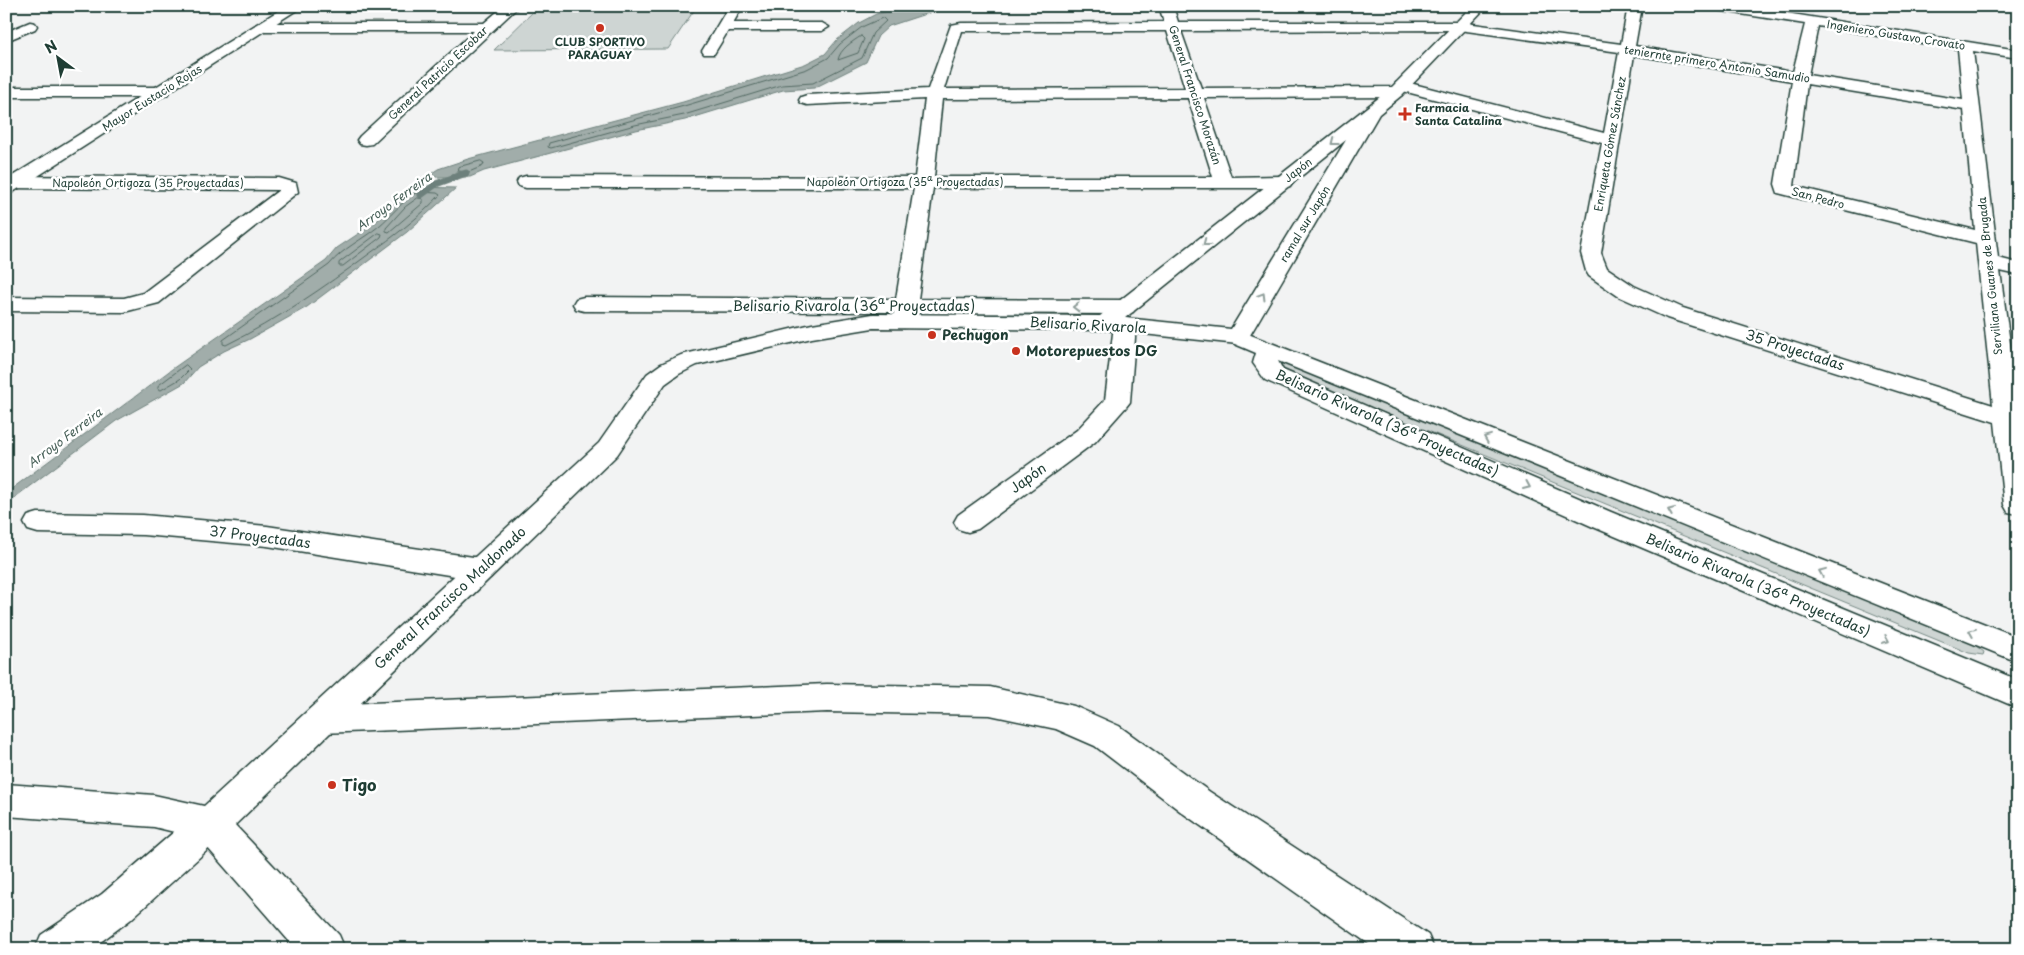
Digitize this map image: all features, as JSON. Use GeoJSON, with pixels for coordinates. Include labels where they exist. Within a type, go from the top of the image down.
{"type":"FeatureCollection","features":[{"type":"Feature","properties":{"kind":"street","name":"Mayor Eustacio Rojas"},"geometry":{"type":"LineString","coordinates":[[10,184],[161,92],[296,6]]}},
{"type":"Feature","properties":{"kind":"street","name":"General Patricio Escobar"},"geometry":{"type":"LineString","coordinates":[[366,140],[512,6]]}},
{"type":"Feature","properties":{"kind":"street"},"geometry":{"type":"LineString","coordinates":[[709,51],[736,6]]}},
{"type":"Feature","properties":{"kind":"street","name":"General Francisco Morazán"},"geometry":{"type":"LineString","coordinates":[[1166,6],[1224,184]]}},
{"type":"Feature","properties":{"kind":"street","name":"Japón"},"geometry":{"type":"LineString","coordinates":[[968,522],[1086,436],[1117,402],[1118,318],[1399,89],[1480,6]]}},
{"type":"Feature","properties":{"kind":"street","name":"Enriqueta Gómez Sánchez"},"geometry":{"type":"LineString","coordinates":[[1591,253],[1635,6]]}},
{"type":"Feature","properties":{"kind":"street","name":"Ingeniero Gustavo Crovato"},"geometry":{"type":"LineString","coordinates":[[1715,6],[2018,54]]}},
{"type":"Feature","properties":{"kind":"street"},"geometry":{"type":"LineString","coordinates":[[1389,13],[1400,27]]}},
{"type":"Feature","properties":{"kind":"street","name":"San Pedro"},"geometry":{"type":"LineString","coordinates":[[1812,22],[1800,77],[1784,184],[1785,189],[1986,239]]}},
{"type":"Feature","properties":{"kind":"street"},"geometry":{"type":"LineString","coordinates":[[6,37],[30,26]]}},
{"type":"Feature","properties":{"kind":"street","name":"teniernte primero Antonio Samudio"},"geometry":{"type":"LineString","coordinates":[[934,94],[956,28],[968,26],[1460,26],[1800,77],[1973,107]]}},
{"type":"Feature","properties":{"kind":"street"},"geometry":{"type":"LineString","coordinates":[[265,27],[487,27]]}},
{"type":"Feature","properties":{"kind":"street"},"geometry":{"type":"LineString","coordinates":[[723,27],[822,27]]}},
{"type":"Feature","properties":{"kind":"street","name":"Serviliana Guanes de Brugada"},"geometry":{"type":"LineString","coordinates":[[1965,46],[1988,262],[2012,419],[2018,505]]}},
{"type":"Feature","properties":{"kind":"street"},"geometry":{"type":"LineString","coordinates":[[807,100],[934,94],[1194,93],[1399,89],[1612,140]]}},
{"type":"Feature","properties":{"kind":"street"},"geometry":{"type":"LineString","coordinates":[[6,92],[161,92]]}},
{"type":"Feature","properties":{"kind":"street"},"geometry":{"type":"LineString","coordinates":[[894,316],[924,182],[934,94]]}},
{"type":"Feature","properties":{"kind":"street","name":"ramal sur Japón"},"geometry":{"type":"LineString","coordinates":[[1238,338],[1372,111]]}},
{"type":"Feature","properties":{"kind":"street","name":"Napoleón Ortigoza (35ª Proyectadas)"},"geometry":{"type":"LineString","coordinates":[[526,182],[1224,184],[1283,182]]}},
{"type":"Feature","properties":{"kind":"street","name":"Napoleón Ortigoza (35 Proyectadas)"},"geometry":{"type":"LineString","coordinates":[[6,304],[124,305],[151,298],[289,192],[289,187],[278,184],[10,184]]}},
{"type":"Feature","properties":{"kind":"street","name":"35 Proyectadas"},"geometry":{"type":"LineString","coordinates":[[1591,253],[1597,271],[1626,291],[1676,313],[2012,419]]}},
{"type":"Feature","properties":{"kind":"street"},"geometry":{"type":"LineString","coordinates":[[1988,262],[2018,269]]}},
{"type":"Feature","properties":{"kind":"street","name":"Belisario Rivarola (36ª Proyectadas)"},"geometry":{"type":"LineString","coordinates":[[584,304],[894,316]]}},
{"type":"Feature","properties":{"kind":"street","name":"Belisario Rivarola"},"geometry":{"type":"LineString","coordinates":[[894,316],[1118,318],[1238,338],[1269,351]]}},
{"type":"Feature","properties":{"kind":"street","name":"General Francisco Maldonado"},"geometry":{"type":"LineString","coordinates":[[56,949],[116,907],[210,824],[608,449],[656,379],[670,369],[689,360],[812,331],[894,316]]}},
{"type":"Feature","properties":{"kind":"street","name":"Belisario Rivarola (36ª Proyectadas)"},"geometry":{"type":"LineString","coordinates":[[2018,650],[1269,351],[1265,364],[1274,375],[1601,519],[2018,696]]}},
{"type":"Feature","properties":{"kind":"street","name":"37 Proyectadas"},"geometry":{"type":"LineString","coordinates":[[38,523],[143,525],[267,536],[480,569]]}},
{"type":"Feature","properties":{"kind":"street"},"geometry":{"type":"LineString","coordinates":[[322,719],[827,698],[990,701],[1062,716],[1107,736],[1394,944]]}},
{"type":"Feature","properties":{"kind":"street"},"geometry":{"type":"LineString","coordinates":[[6,800],[154,811],[210,824],[324,949]]}},
{"type":"Feature","properties":{"kind":"shaded area","name":"CLUB SPORTIVO PARAGUAY"},"geometry":{"type":"Polygon","coordinates":[[[539,6],[697,6],[668,49],[494,50],[539,6]]]}},
{"type":"Feature","properties":{"kind":"shaded area"},"geometry":{"type":"Polygon","coordinates":[[[1276,362],[1285,362],[1972,643],[1984,652],[1983,655],[1969,653],[1277,369],[1276,362]]]}},
{"type":"Feature","properties":{"kind":"water"},"geometry":{"type":"Polygon","coordinates":[[[909,6],[950,6],[889,26],[878,36],[866,62],[814,88],[783,90],[685,120],[636,130],[484,171],[470,177],[426,177],[438,169],[468,159],[683,102],[805,64],[825,54],[837,40],[859,23],[876,14],[909,6]]]}},
{"type":"Feature","properties":{"kind":"water"},"geometry":{"type":"Polygon","coordinates":[[[415,187],[456,188],[407,232],[307,307],[198,367],[184,383],[116,421],[6,504],[6,493],[172,369],[326,261],[337,248],[376,222],[405,192],[415,187]]]}},
{"type":"Feature","properties":{"kind":"waterway","name":"Arroyo Ferreira"},"geometry":{"type":"LineString","coordinates":[[421,195],[436,184],[466,173]]}},
{"type":"Feature","properties":{"kind":"place","name":"CLUB SPORTIVO PARAGUAY"},"geometry":{"type":"Point","coordinates":[600,28]}},
{"type":"Feature","properties":{"kind":"place","name":"Farmacia Santa Catalina"},"geometry":{"type":"Point","coordinates":[1405,114]}},
{"type":"Feature","properties":{"kind":"place","name":"Pechugon"},"geometry":{"type":"Point","coordinates":[932,335]}},
{"type":"Feature","properties":{"kind":"place","name":"Motorepuestos DG"},"geometry":{"type":"Point","coordinates":[1016,351]}},
{"type":"Feature","properties":{"kind":"place","name":"Tigo"},"geometry":{"type":"Point","coordinates":[332,785]}}]}
